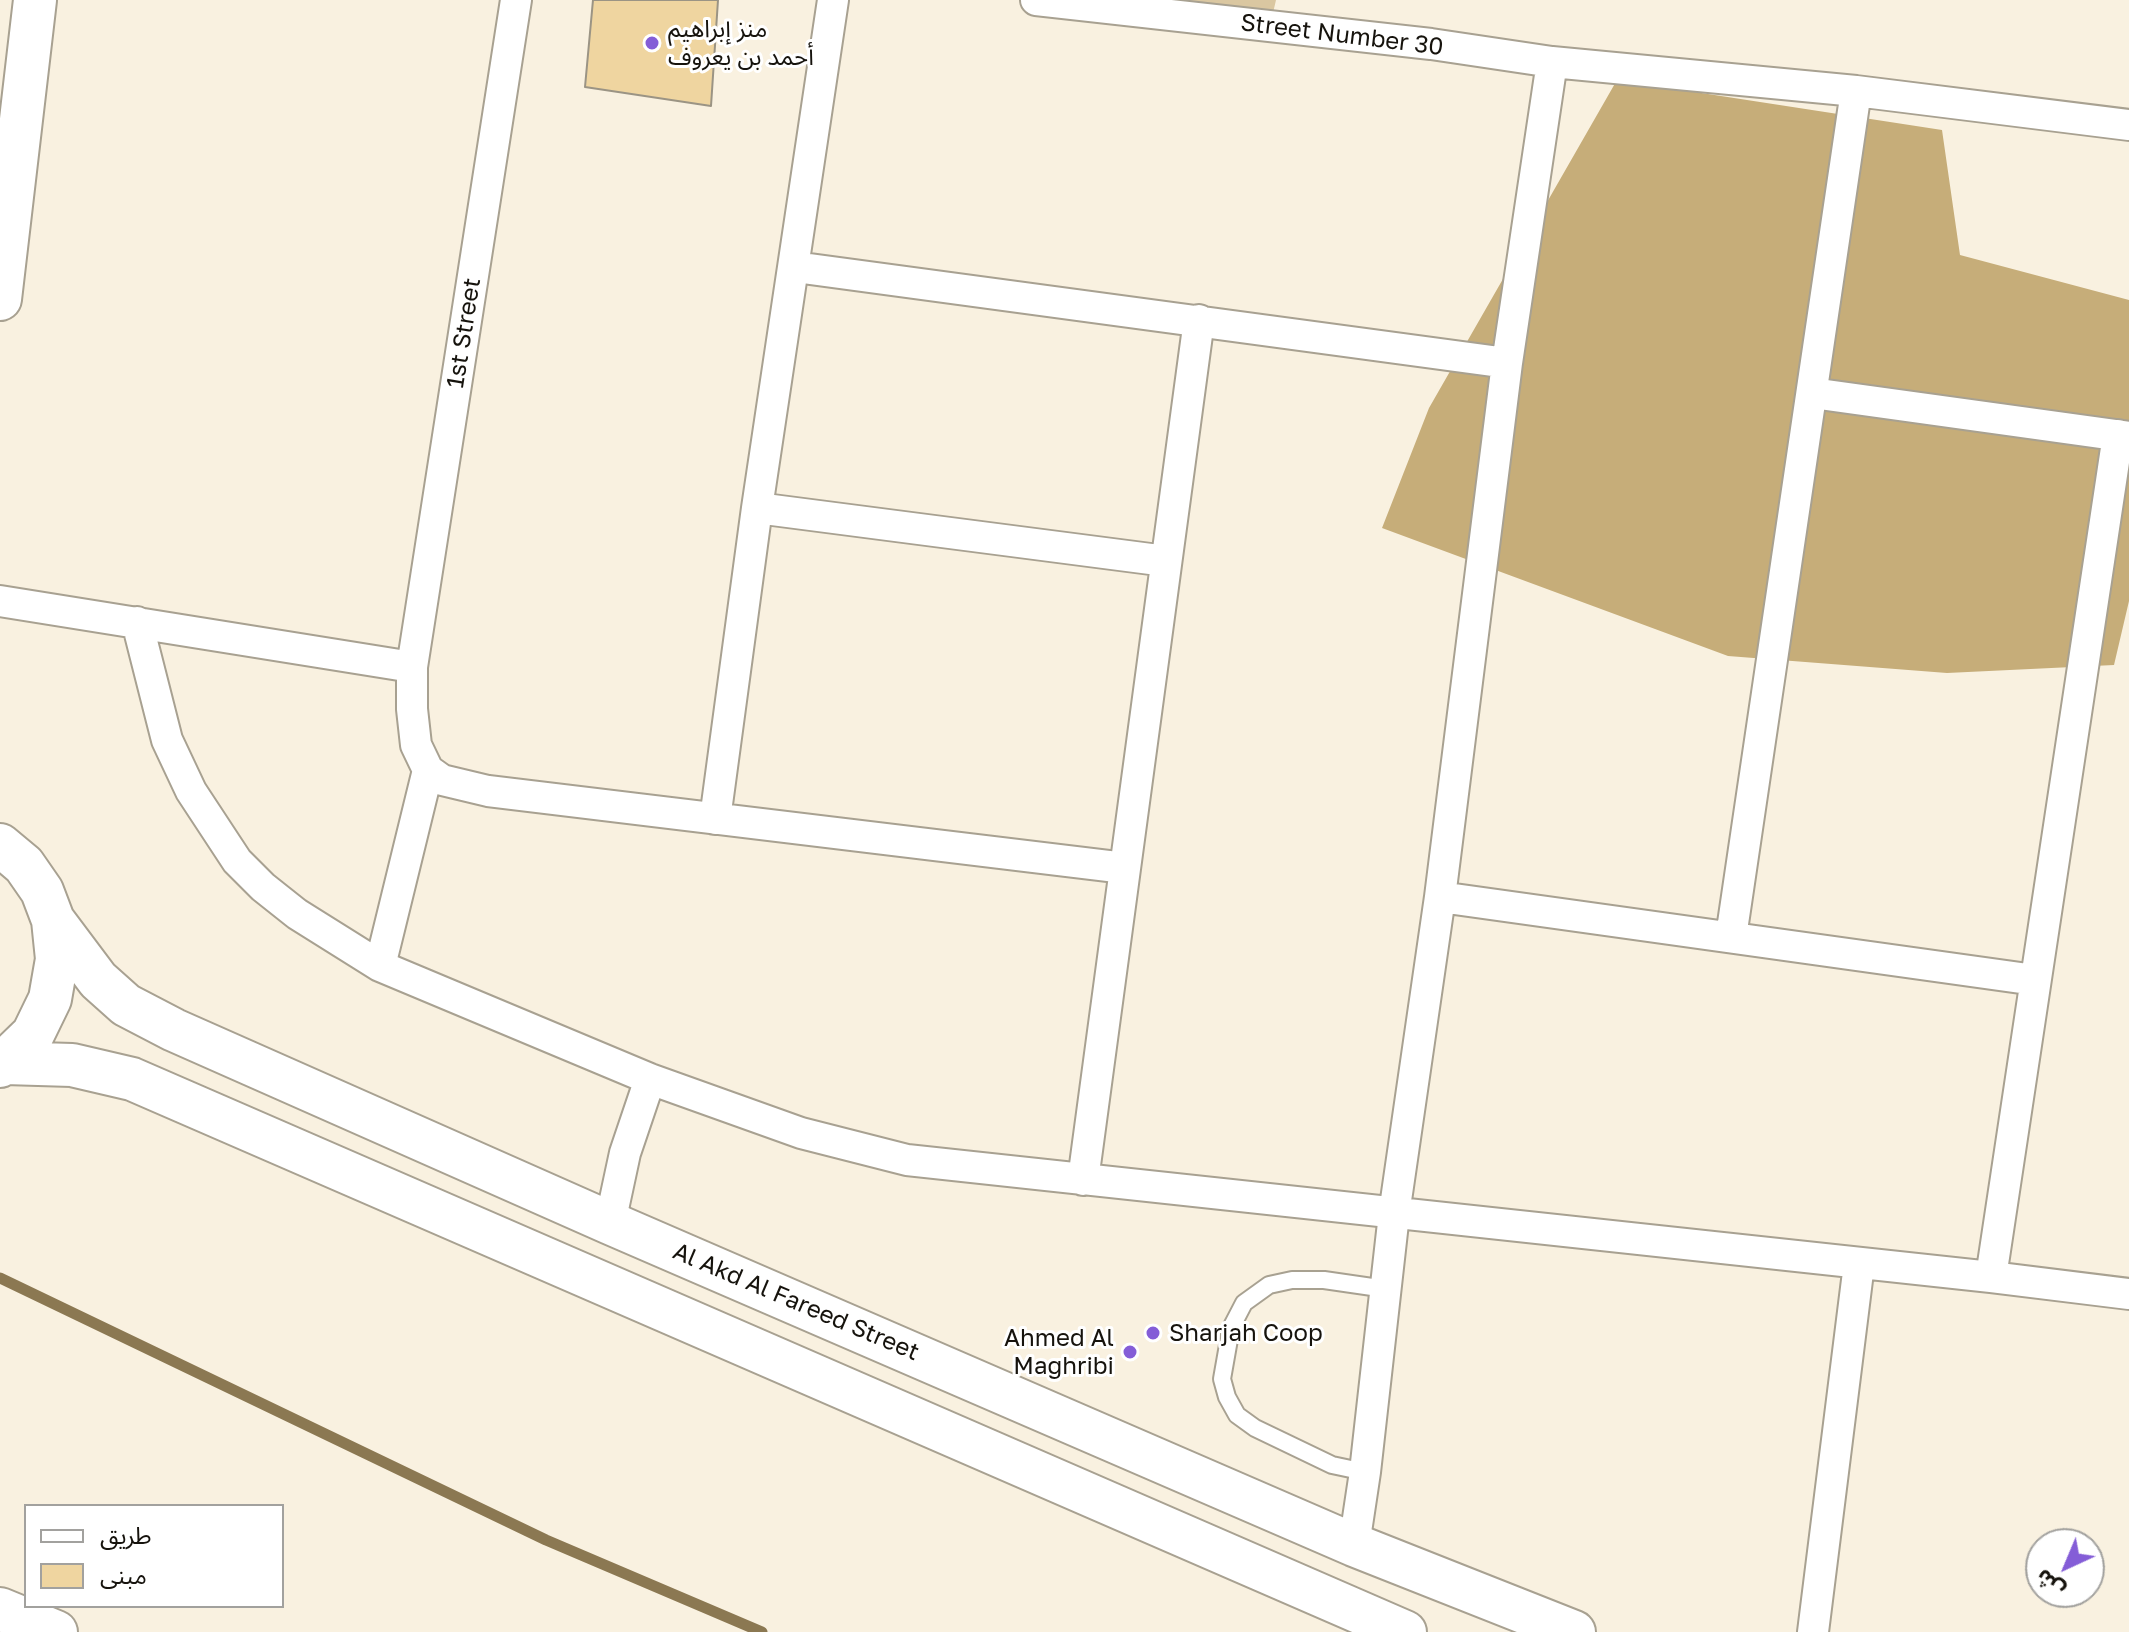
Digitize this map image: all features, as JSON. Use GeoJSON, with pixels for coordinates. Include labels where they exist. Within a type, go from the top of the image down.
{"type":"FeatureCollection","features":[{"type":"Feature","properties":{"kind":"main road"},"geometry":{"type":"LineString","coordinates":[[0,299],[4,226],[35,0]]}},
{"type":"Feature","properties":{"kind":"main road"},"geometry":{"type":"LineString","coordinates":[[0,818],[12,855],[42,891],[53,920],[57,959],[50,999],[33,1034],[2,1065]]}},
{"type":"Feature","properties":{"kind":"main road","name":"Al Akd Al Fareed Street"},"geometry":{"type":"LineString","coordinates":[[53,920],[98,980],[126,1005],[174,1030],[610,1223],[1354,1545],[1574,1632]]}},
{"type":"Feature","properties":{"kind":"main road"},"geometry":{"type":"LineString","coordinates":[[2,1065],[72,1065],[132,1079],[1405,1632]]}},
{"type":"Feature","properties":{"kind":"main road"},"geometry":{"type":"LineString","coordinates":[[5,1614],[56,1632]]}},
{"type":"Feature","properties":{"kind":"street","name":"1st Street"},"geometry":{"type":"LineString","coordinates":[[428,770],[416,745],[412,667],[516,0]]}},
{"type":"Feature","properties":{"kind":"street"},"geometry":{"type":"LineString","coordinates":[[715,819],[757,508],[833,0]]}},
{"type":"Feature","properties":{"kind":"street","name":"Street Number 30"},"geometry":{"type":"LineString","coordinates":[[1036,0],[1431,44],[1552,62],[1856,91],[2129,125]]}},
{"type":"Feature","properties":{"kind":"street"},"geometry":{"type":"LineString","coordinates":[[1354,1545],[1394,1214],[1440,897],[1507,363],[1552,62]]}},
{"type":"Feature","properties":{"kind":"street"},"geometry":{"type":"LineString","coordinates":[[1731,937],[1856,91]]}},
{"type":"Feature","properties":{"kind":"street"},"geometry":{"type":"LineString","coordinates":[[795,267],[1507,363]]}},
{"type":"Feature","properties":{"kind":"street"},"geometry":{"type":"LineString","coordinates":[[1083,1180],[1199,320]]}},
{"type":"Feature","properties":{"kind":"street"},"geometry":{"type":"LineString","coordinates":[[1812,393],[2124,436],[2035,980],[1991,1277]]}},
{"type":"Feature","properties":{"kind":"street"},"geometry":{"type":"LineString","coordinates":[[757,508],[1166,561]]}},
{"type":"Feature","properties":{"kind":"street"},"geometry":{"type":"LineString","coordinates":[[0,601],[412,667]]}},
{"type":"Feature","properties":{"kind":"street"},"geometry":{"type":"LineString","coordinates":[[137,622],[167,740],[191,791],[237,861],[297,914],[380,966],[650,1079],[801,1133],[869,1153],[907,1160],[2129,1294]]}},
{"type":"Feature","properties":{"kind":"street"},"geometry":{"type":"LineString","coordinates":[[380,966],[428,770],[442,780],[488,791],[1125,868]]}},
{"type":"Feature","properties":{"kind":"street"},"geometry":{"type":"LineString","coordinates":[[1440,897],[2035,980]]}},
{"type":"Feature","properties":{"kind":"street"},"geometry":{"type":"LineString","coordinates":[[610,1223],[625,1153],[650,1079]]}},
{"type":"Feature","properties":{"kind":"street"},"geometry":{"type":"LineString","coordinates":[[1813,1632],[1859,1264]]}},
{"type":"Feature","properties":{"kind":"lane"},"geometry":{"type":"LineString","coordinates":[[1365,1472],[1332,1465],[1255,1428],[1237,1415],[1222,1379],[1231,1328],[1244,1303],[1269,1285],[1292,1280],[1324,1280],[1386,1289]]}},
{"type":"Feature","properties":{"kind":"shaded area"},"geometry":{"type":"Polygon","coordinates":[[[1051,0],[1276,0],[1270,26],[1051,0]]]}},
{"type":"Feature","properties":{"kind":"shaded area"},"geometry":{"type":"Polygon","coordinates":[[[1617,80],[1942,130],[1960,255],[2129,300],[2129,601],[2114,665],[1947,673],[1728,656],[1382,528],[1429,408],[1617,80]]]}},
{"type":"Feature","properties":{"kind":"building","name":"منز إبراهيم أحمد بن يعروف"},"geometry":{"type":"Polygon","coordinates":[[[593,0],[718,0],[711,106],[585,87],[593,0]]]}},
{"type":"Feature","properties":{"kind":"waterway"},"geometry":{"type":"LineString","coordinates":[[0,1278],[546,1540],[762,1632]]}},
{"type":"Feature","properties":{"kind":"place","name":"منز إبراهيم أحمد بن يعروف"},"geometry":{"type":"Point","coordinates":[652,43]}},
{"type":"Feature","properties":{"kind":"place","name":"Sharjah Coop"},"geometry":{"type":"Point","coordinates":[1153,1333]}},
{"type":"Feature","properties":{"kind":"place","name":"Ahmed Al Maghribi"},"geometry":{"type":"Point","coordinates":[1130,1352]}}]}
